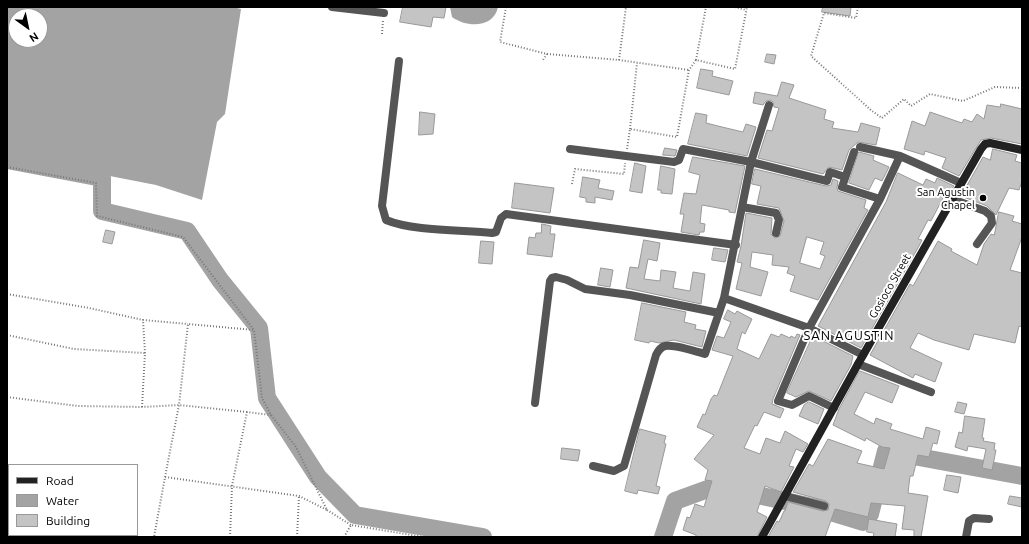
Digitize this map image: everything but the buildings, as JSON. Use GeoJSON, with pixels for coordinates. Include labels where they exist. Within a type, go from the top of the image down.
{"type":"FeatureCollection","features":[{"type":"Feature","properties":{"kind":"street"},"geometry":{"type":"LineString","coordinates":[[332,7],[384,13]]}},
{"type":"Feature","properties":{"kind":"street"},"geometry":{"type":"LineString","coordinates":[[399,61],[382,206],[386,220],[395,224],[492,233],[496,232],[501,218],[506,214],[736,246]]}},
{"type":"Feature","properties":{"kind":"street"},"geometry":{"type":"LineString","coordinates":[[593,466],[614,471],[624,466],[658,351],[664,346],[706,354],[724,298],[736,246],[751,162],[769,105]]}},
{"type":"Feature","properties":{"kind":"street","name":"Gosioco Street"},"geometry":{"type":"LineString","coordinates":[[762,537],[863,355],[961,183],[985,144],[990,143],[1022,150]]}},
{"type":"Feature","properties":{"kind":"street"},"geometry":{"type":"LineString","coordinates":[[570,149],[677,162],[683,149],[751,162],[827,181],[830,172],[845,177]]}},
{"type":"Feature","properties":{"kind":"street"},"geometry":{"type":"LineString","coordinates":[[880,199],[842,187],[857,150],[900,156],[961,183]]}},
{"type":"Feature","properties":{"kind":"street"},"geometry":{"type":"LineString","coordinates":[[834,408],[809,396],[792,405],[778,401],[809,328],[880,199],[900,156]]}},
{"type":"Feature","properties":{"kind":"street"},"geometry":{"type":"LineString","coordinates":[[952,199],[985,211],[992,216],[992,223],[977,244]]}},
{"type":"Feature","properties":{"kind":"street"},"geometry":{"type":"LineString","coordinates":[[742,207],[776,212],[778,220],[776,233]]}},
{"type":"Feature","properties":{"kind":"street"},"geometry":{"type":"LineString","coordinates":[[536,403],[550,281],[552,278],[556,277],[567,280],[585,289],[630,295],[719,313]]}},
{"type":"Feature","properties":{"kind":"street"},"geometry":{"type":"LineString","coordinates":[[724,298],[809,328],[863,355]]}},
{"type":"Feature","properties":{"kind":"street"},"geometry":{"type":"LineString","coordinates":[[858,364],[930,392]]}},
{"type":"Feature","properties":{"kind":"street"},"geometry":{"type":"LineString","coordinates":[[783,499],[824,506]]}},
{"type":"Feature","properties":{"kind":"street"},"geometry":{"type":"LineString","coordinates":[[966,537],[969,521],[974,518],[989,519]]}},
{"type":"Feature","properties":{"kind":"path"},"geometry":{"type":"LineString","coordinates":[[506,7],[500,42],[547,54],[619,60],[689,70]]}},
{"type":"Feature","properties":{"kind":"path"},"geometry":{"type":"LineString","coordinates":[[619,60],[626,7]]}},
{"type":"Feature","properties":{"kind":"path"},"geometry":{"type":"LineString","coordinates":[[630,130],[677,137],[689,70],[696,60],[706,7]]}},
{"type":"Feature","properties":{"kind":"path"},"geometry":{"type":"LineString","coordinates":[[696,60],[735,69],[746,8],[735,7]]}},
{"type":"Feature","properties":{"kind":"path"},"geometry":{"type":"LineString","coordinates":[[858,7],[856,18],[824,13],[811,56],[872,111],[882,118],[904,99],[911,106],[930,94],[963,101],[995,87],[1022,88]]}},
{"type":"Feature","properties":{"kind":"path"},"geometry":{"type":"LineString","coordinates":[[543,60],[547,54]]}},
{"type":"Feature","properties":{"kind":"path"},"geometry":{"type":"LineString","coordinates":[[572,184],[575,169],[624,174],[637,63]]}},
{"type":"Feature","properties":{"kind":"path"},"geometry":{"type":"LineString","coordinates":[[7,167],[96,183],[97,216],[183,236],[254,330],[262,398],[271,415],[296,447],[327,510]]}},
{"type":"Feature","properties":{"kind":"path"},"geometry":{"type":"LineString","coordinates":[[7,294],[89,308],[143,320],[254,330]]}},
{"type":"Feature","properties":{"kind":"path"},"geometry":{"type":"LineString","coordinates":[[142,407],[145,353],[143,320]]}},
{"type":"Feature","properties":{"kind":"path"},"geometry":{"type":"LineString","coordinates":[[154,537],[179,405],[188,324]]}},
{"type":"Feature","properties":{"kind":"path"},"geometry":{"type":"LineString","coordinates":[[7,335],[74,349],[145,353]]}},
{"type":"Feature","properties":{"kind":"path"},"geometry":{"type":"LineString","coordinates":[[7,397],[78,406],[142,407],[179,405],[271,415]]}},
{"type":"Feature","properties":{"kind":"path"},"geometry":{"type":"LineString","coordinates":[[230,537],[232,486],[247,412]]}},
{"type":"Feature","properties":{"kind":"path"},"geometry":{"type":"LineString","coordinates":[[166,477],[299,496],[327,510],[351,525],[409,536],[424,537]]}},
{"type":"Feature","properties":{"kind":"path"},"geometry":{"type":"LineString","coordinates":[[297,537],[299,496]]}},
{"type":"Feature","properties":{"kind":"path"},"geometry":{"type":"LineString","coordinates":[[344,537],[351,525]]}},
{"type":"Feature","properties":{"kind":"water"},"geometry":{"type":"Polygon","coordinates":[[[7,7],[233,7],[241,9],[225,114],[217,122],[202,200],[156,185],[7,156],[7,7]]]}},
{"type":"Feature","properties":{"kind":"water"},"geometry":{"type":"Polygon","coordinates":[[[450,7],[498,7],[491,19],[479,24],[472,24],[458,21],[452,17],[450,7]]]}},
{"type":"Feature","properties":{"kind":"waterway"},"geometry":{"type":"LineString","coordinates":[[7,160],[102,178],[102,211],[187,231],[220,280],[259,328],[267,398],[318,477],[355,515],[483,537]]}},
{"type":"Feature","properties":{"kind":"waterway"},"geometry":{"type":"LineString","coordinates":[[663,537],[675,501],[716,486],[817,508],[863,522],[870,514],[886,451],[1022,476]]}},
{"type":"Feature","properties":{"kind":"place","name":"San Agustin Chapel"},"geometry":{"type":"Point","coordinates":[983,198]}},
{"type":"Feature","properties":{"kind":"district","name":"SAN AGUSTIN"},"geometry":{"type":"Point","coordinates":[849,336]}}]}
